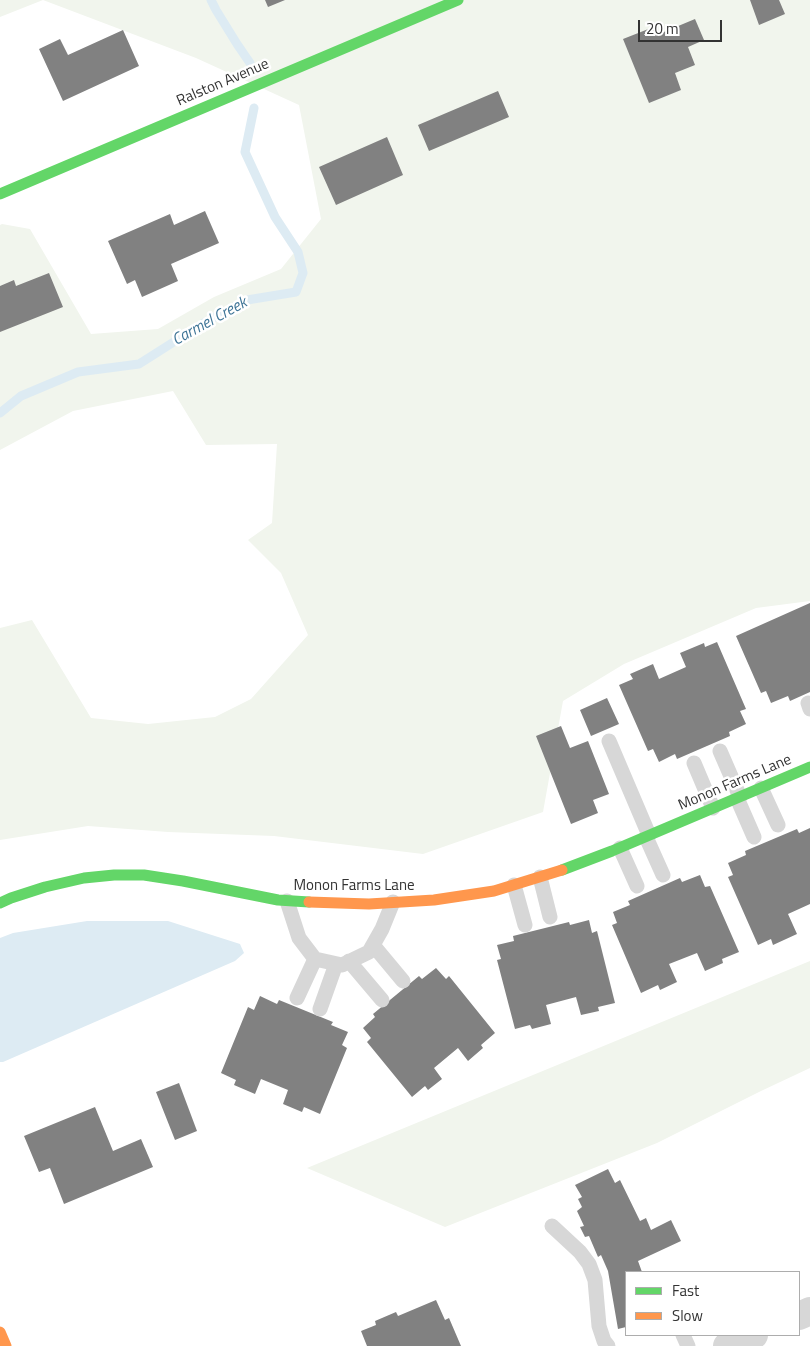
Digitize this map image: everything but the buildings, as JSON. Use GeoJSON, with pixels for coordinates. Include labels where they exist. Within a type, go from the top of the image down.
{"type":"FeatureCollection","features":[{"type":"Feature","properties":{"kind":"street","name":"Ralston Avenue"},"geometry":{"type":"LineString","coordinates":[[0,194],[458,0]]}},
{"type":"Feature","properties":{"kind":"street","name":"Monon Farms Lane"},"geometry":{"type":"LineString","coordinates":[[0,902],[45,887],[84,878],[114,875],[144,875],[287,901],[369,904],[434,900],[494,890],[556,872],[620,848],[810,767]]}},
{"type":"Feature","properties":{"kind":"street"},"geometry":{"type":"LineString","coordinates":[[0,1332],[6,1346]]}},
{"type":"Feature","properties":{"kind":"street"},"geometry":{"type":"LineString","coordinates":[[727,1346],[752,1336]]}},
{"type":"Feature","properties":{"kind":"lane"},"geometry":{"type":"LineString","coordinates":[[609,741],[663,875]]}},
{"type":"Feature","properties":{"kind":"lane"},"geometry":{"type":"LineString","coordinates":[[720,751],[754,837]]}},
{"type":"Feature","properties":{"kind":"lane"},"geometry":{"type":"LineString","coordinates":[[694,763],[713,808]]}},
{"type":"Feature","properties":{"kind":"lane"},"geometry":{"type":"LineString","coordinates":[[761,788],[778,825]]}},
{"type":"Feature","properties":{"kind":"lane"},"geometry":{"type":"LineString","coordinates":[[620,848],[638,886]]}},
{"type":"Feature","properties":{"kind":"lane"},"geometry":{"type":"LineString","coordinates":[[540,877],[550,917]]}},
{"type":"Feature","properties":{"kind":"lane"},"geometry":{"type":"LineString","coordinates":[[514,885],[525,925]]}},
{"type":"Feature","properties":{"kind":"lane"},"geometry":{"type":"LineString","coordinates":[[287,901],[299,938],[315,959],[343,962],[369,952],[382,929],[393,902]]}},
{"type":"Feature","properties":{"kind":"lane"},"geometry":{"type":"LineString","coordinates":[[373,945],[403,981]]}},
{"type":"Feature","properties":{"kind":"lane"},"geometry":{"type":"LineString","coordinates":[[297,998],[315,959]]}},
{"type":"Feature","properties":{"kind":"lane"},"geometry":{"type":"LineString","coordinates":[[343,962],[382,1000]]}},
{"type":"Feature","properties":{"kind":"lane"},"geometry":{"type":"LineString","coordinates":[[320,1009],[343,962]]}},
{"type":"Feature","properties":{"kind":"lane"},"geometry":{"type":"LineString","coordinates":[[552,1226],[580,1252],[589,1264],[595,1280],[599,1326],[604,1341],[608,1346]]}},
{"type":"Feature","properties":{"kind":"shaded area"},"geometry":{"type":"Polygon","coordinates":[[[0,0],[43,0],[0,17],[0,0]]]}},
{"type":"Feature","properties":{"kind":"shaded area"},"geometry":{"type":"Polygon","coordinates":[[[43,0],[810,0],[810,601],[756,608],[624,664],[563,701],[543,812],[423,854],[274,836],[168,832],[88,826],[0,840],[0,628],[32,620],[91,718],[148,724],[215,717],[251,699],[308,635],[281,573],[248,540],[272,523],[277,444],[206,445],[173,391],[73,411],[0,450],[0,225],[30,229],[91,334],[158,329],[214,297],[281,269],[321,219],[299,105],[196,58],[43,0]]]}},
{"type":"Feature","properties":{"kind":"shaded area"},"geometry":{"type":"Polygon","coordinates":[[[87,921],[168,921],[240,944],[244,953],[235,961],[0,1062],[0,938],[13,933],[87,921]]]}},
{"type":"Feature","properties":{"kind":"shaded area"},"geometry":{"type":"Polygon","coordinates":[[[810,961],[810,1068],[657,1143],[445,1227],[307,1168],[810,961]]]}},
{"type":"Feature","properties":{"kind":"waterway","name":"Carmel Creek"},"geometry":{"type":"LineString","coordinates":[[211,0],[250,63]]}},
{"type":"Feature","properties":{"kind":"waterway","name":"Carmel Creek"},"geometry":{"type":"LineString","coordinates":[[0,413],[21,396],[78,372],[139,364],[202,324],[247,300],[296,292],[303,273],[298,252],[275,217],[245,152],[254,108]]}},
{"type":"Feature","properties":{"kind":"traffic: fast"},"geometry":{"type":"LineString","coordinates":[[0,194],[458,0]]}},
{"type":"Feature","properties":{"kind":"traffic: fast"},"geometry":{"type":"LineString","coordinates":[[562,870],[612,851],[810,767]]}},
{"type":"Feature","properties":{"kind":"traffic: fast"},"geometry":{"type":"LineString","coordinates":[[0,903],[45,887],[84,878],[114,875],[144,875],[278,900],[309,902]]}},
{"type":"Feature","properties":{"kind":"traffic: slow"},"geometry":{"type":"LineString","coordinates":[[309,902],[369,904],[434,900],[494,891],[562,870]]}},
{"type":"Feature","properties":{"kind":"traffic: slow"},"geometry":{"type":"LineString","coordinates":[[0,1332],[6,1346]]}}]}
